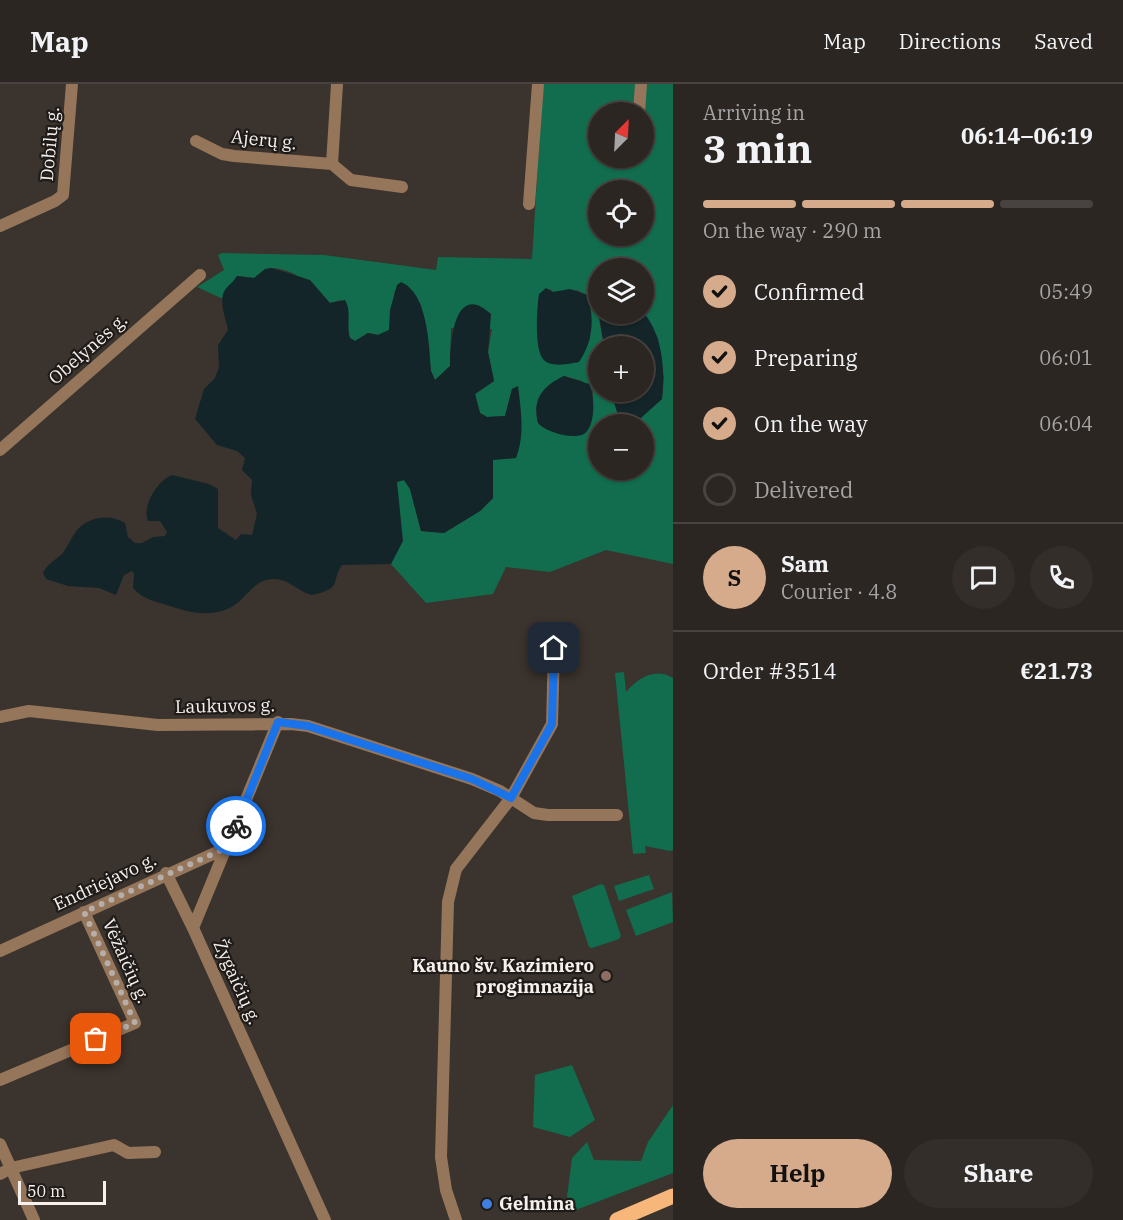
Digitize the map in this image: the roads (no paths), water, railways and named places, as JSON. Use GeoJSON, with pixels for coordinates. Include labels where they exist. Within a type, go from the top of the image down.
{"type":"FeatureCollection","features":[{"type":"Feature","properties":{"kind":"main road"},"geometry":{"type":"LineString","coordinates":[[617,1220],[673,1196]]}},
{"type":"Feature","properties":{"kind":"street","name":"Dobilų g."},"geometry":{"type":"LineString","coordinates":[[0,226],[55,201],[63,195],[72,84]]}},
{"type":"Feature","properties":{"kind":"street"},"geometry":{"type":"LineString","coordinates":[[337,84],[332,164],[351,180],[402,187]]}},
{"type":"Feature","properties":{"kind":"street"},"geometry":{"type":"LineString","coordinates":[[529,204],[538,84]]}},
{"type":"Feature","properties":{"kind":"street"},"geometry":{"type":"LineString","coordinates":[[640,102],[641,84]]}},
{"type":"Feature","properties":{"kind":"street","name":"Ajerų g."},"geometry":{"type":"LineString","coordinates":[[196,141],[222,154],[332,164]]}},
{"type":"Feature","properties":{"kind":"street","name":"Obelynės g."},"geometry":{"type":"LineString","coordinates":[[0,450],[200,275]]}},
{"type":"Feature","properties":{"kind":"street"},"geometry":{"type":"LineString","coordinates":[[456,1220],[446,1190],[441,1157],[448,902],[456,869],[511,798],[552,724],[554,648]]}},
{"type":"Feature","properties":{"kind":"street","name":"Laukuvos g."},"geometry":{"type":"LineString","coordinates":[[0,717],[29,711],[158,725],[278,722],[308,726],[472,779],[511,798],[524,808],[548,815],[617,815]]}},
{"type":"Feature","properties":{"kind":"street","name":"Žygaičių g."},"geometry":{"type":"LineString","coordinates":[[278,722],[193,928],[325,1220]]}},
{"type":"Feature","properties":{"kind":"street","name":"Endriejavo g."},"geometry":{"type":"LineString","coordinates":[[0,951],[166,873],[226,848]]}},
{"type":"Feature","properties":{"kind":"street"},"geometry":{"type":"LineString","coordinates":[[166,873],[193,928]]}},
{"type":"Feature","properties":{"kind":"street","name":"Vėžaičių g."},"geometry":{"type":"LineString","coordinates":[[0,1080],[135,1023],[84,912]]}},
{"type":"Feature","properties":{"kind":"street"},"geometry":{"type":"LineString","coordinates":[[0,1144],[6,1171],[34,1220]]}},
{"type":"Feature","properties":{"kind":"street"},"geometry":{"type":"LineString","coordinates":[[6,1171],[114,1145],[128,1153],[154,1152]]}},
{"type":"Feature","properties":{"kind":"place","name":"Kauno šv. Kazimiero progimnazija"},"geometry":{"type":"Point","coordinates":[606,976]}},
{"type":"Feature","properties":{"kind":"place","name":"Gelmina"},"geometry":{"type":"Point","coordinates":[487,1204]}}]}
